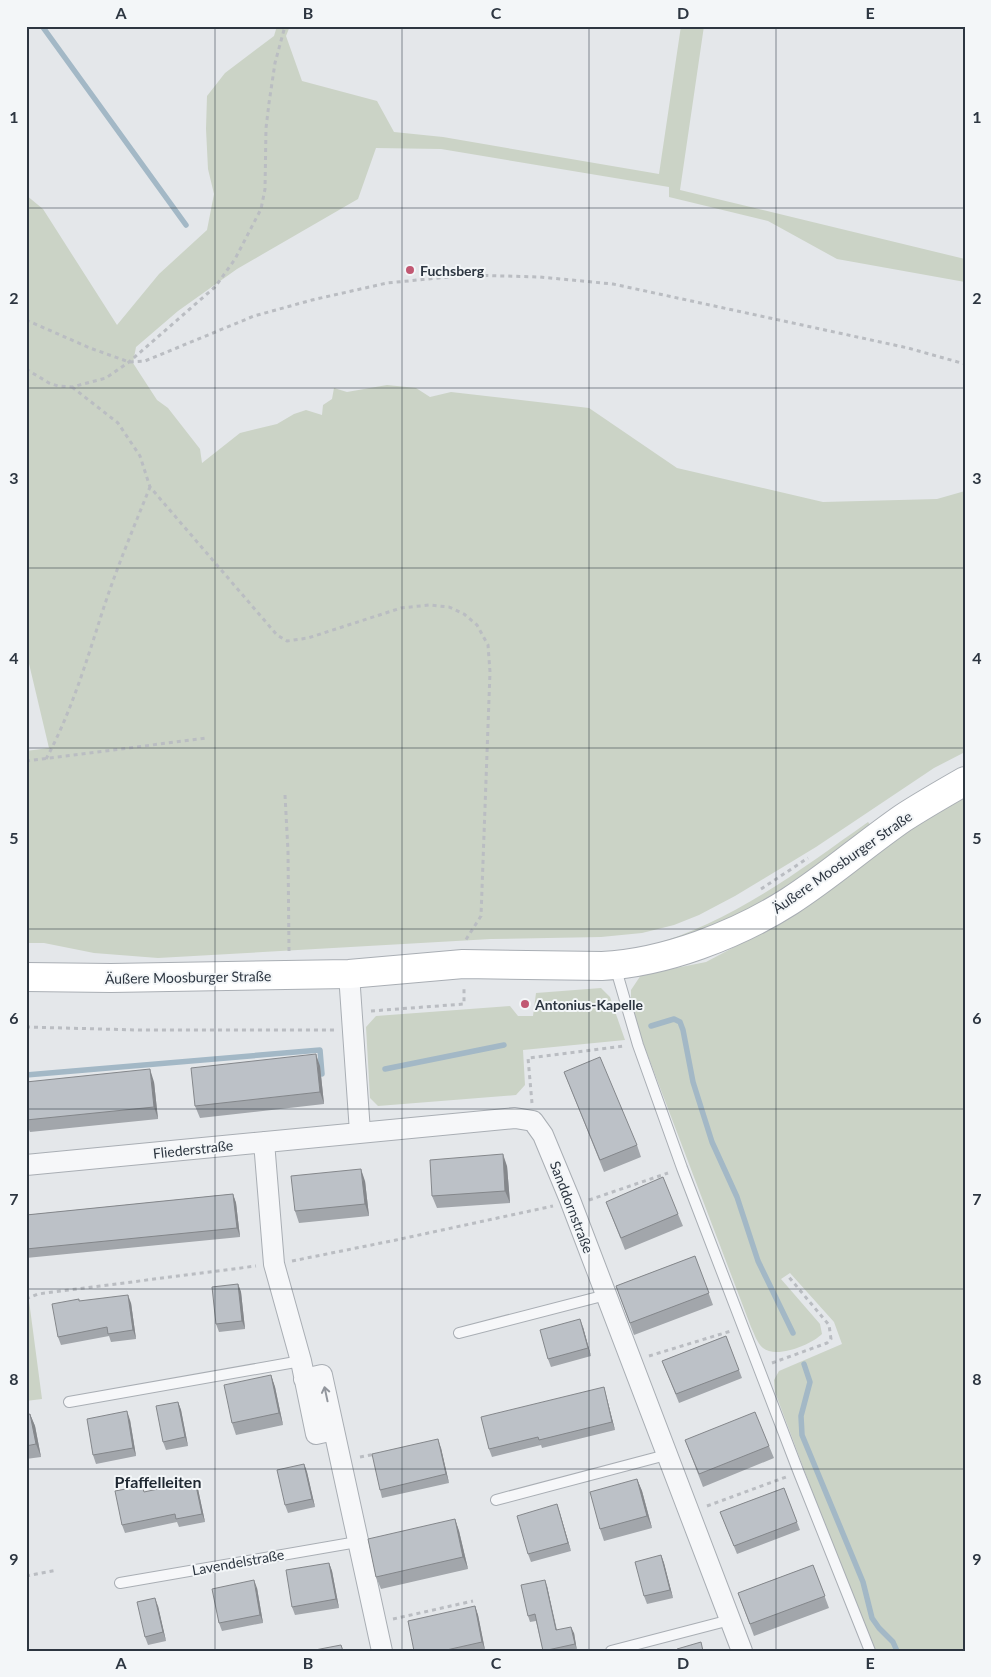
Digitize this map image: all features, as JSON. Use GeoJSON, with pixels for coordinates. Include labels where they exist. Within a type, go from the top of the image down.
{"type":"FeatureCollection","features":[{"type":"Feature","properties":{"kind":"street","name":"Äußere Moosburger Straße"},"geometry":{"type":"LineString","coordinates":[[26,977],[111,978],[349,974],[463,964],[608,966],[678,952],[704,944],[768,914],[810,887],[905,817],[965,781]]}},
{"type":"Feature","properties":{"kind":"street"},"geometry":{"type":"LineString","coordinates":[[349,974],[360,1132]]}},
{"type":"Feature","properties":{"kind":"street","name":"Fliederstraße"},"geometry":{"type":"LineString","coordinates":[[26,1166],[515,1118],[533,1121]]}},
{"type":"Feature","properties":{"kind":"street","name":"Sanddornstraße"},"geometry":{"type":"LineString","coordinates":[[533,1121],[543,1135],[571,1203],[742,1651]]}},
{"type":"Feature","properties":{"kind":"street"},"geometry":{"type":"LineString","coordinates":[[264,1142],[274,1264],[303,1370],[322,1375],[382,1651]]}},
{"type":"Feature","properties":{"kind":"lane"},"geometry":{"type":"LineString","coordinates":[[608,966],[682,1168],[799,1473],[870,1651]]}},
{"type":"Feature","properties":{"kind":"lane"},"geometry":{"type":"LineString","coordinates":[[459,1333],[606,1295]]}},
{"type":"Feature","properties":{"kind":"lane"},"geometry":{"type":"LineString","coordinates":[[68,1402],[303,1370]]}},
{"type":"Feature","properties":{"kind":"lane"},"geometry":{"type":"LineString","coordinates":[[496,1500],[666,1455]]}},
{"type":"Feature","properties":{"kind":"lane","name":"Lavendelstraße"},"geometry":{"type":"LineString","coordinates":[[120,1583],[357,1542]]}},
{"type":"Feature","properties":{"kind":"lane"},"geometry":{"type":"LineString","coordinates":[[610,1651],[730,1620]]}},
{"type":"Feature","properties":{"kind":"path"},"geometry":{"type":"LineString","coordinates":[[26,369],[49,383],[58,386],[72,387],[106,378],[129,362],[215,287],[235,259],[261,209],[265,189],[266,128],[273,75],[285,26]]}},
{"type":"Feature","properties":{"kind":"path"},"geometry":{"type":"LineString","coordinates":[[26,320],[90,348],[129,362],[145,361],[254,316],[312,300],[387,283],[469,275],[540,277],[613,284],[908,348],[965,364]]}},
{"type":"Feature","properties":{"kind":"path"},"geometry":{"type":"LineString","coordinates":[[72,387],[118,423],[140,456],[150,486],[277,635],[287,641],[324,634],[401,608],[429,604],[449,606],[464,614],[477,625],[488,645],[490,672],[480,916],[463,944],[472,944]]}},
{"type":"Feature","properties":{"kind":"path"},"geometry":{"type":"LineString","coordinates":[[46,759],[56,742],[91,649],[101,614],[150,486]]}},
{"type":"Feature","properties":{"kind":"path"},"geometry":{"type":"LineString","coordinates":[[26,761],[207,738]]}},
{"type":"Feature","properties":{"kind":"path"},"geometry":{"type":"LineString","coordinates":[[286,795],[289,951]]}},
{"type":"Feature","properties":{"kind":"path"},"geometry":{"type":"LineString","coordinates":[[753,894],[816,852]]}},
{"type":"Feature","properties":{"kind":"path"},"geometry":{"type":"LineString","coordinates":[[26,1027],[138,1030],[353,1022],[464,1004]]}},
{"type":"Feature","properties":{"kind":"path"},"geometry":{"type":"LineString","coordinates":[[533,1121],[528,1058],[638,1045]]}},
{"type":"Feature","properties":{"kind":"path"},"geometry":{"type":"LineString","coordinates":[[26,1298],[38,1294],[274,1264],[571,1203],[682,1168]]}},
{"type":"Feature","properties":{"kind":"path"},"geometry":{"type":"LineString","coordinates":[[759,1367],[827,1343],[830,1339],[829,1326],[788,1276]]}},
{"type":"Feature","properties":{"kind":"path"},"geometry":{"type":"LineString","coordinates":[[631,1361],[744,1328]]}},
{"type":"Feature","properties":{"kind":"path"},"geometry":{"type":"LineString","coordinates":[[341,1462],[377,1454]]}},
{"type":"Feature","properties":{"kind":"path"},"geometry":{"type":"LineString","coordinates":[[688,1512],[799,1473]]}},
{"type":"Feature","properties":{"kind":"path"},"geometry":{"type":"LineString","coordinates":[[26,1576],[57,1570]]}},
{"type":"Feature","properties":{"kind":"path"},"geometry":{"type":"LineString","coordinates":[[376,1623],[473,1601]]}},
{"type":"Feature","properties":{"kind":"shaded area"},"geometry":{"type":"Polygon","coordinates":[[[277,26],[290,26],[286,36],[302,81],[377,101],[394,132],[443,137],[659,174],[681,26],[704,26],[680,190],[965,259],[965,282],[837,259],[768,221],[669,197],[669,187],[441,149],[376,148],[358,199],[237,269],[178,311],[136,347],[133,363],[157,400],[168,408],[200,449],[202,463],[240,433],[277,424],[294,414],[306,410],[322,415],[323,405],[332,399],[334,388],[347,392],[387,385],[416,388],[430,397],[451,392],[589,408],[677,468],[823,502],[937,499],[965,491],[965,752],[934,768],[816,847],[735,896],[699,915],[674,925],[642,933],[601,937],[491,939],[158,958],[94,953],[44,943],[26,943],[26,751],[49,748],[26,651],[26,195],[43,209],[117,325],[159,274],[207,230],[214,194],[208,169],[207,96],[225,73],[274,36],[277,26]]]}},
{"type":"Feature","properties":{"kind":"shaded area"},"geometry":{"type":"Polygon","coordinates":[[[965,795],[965,1651],[872,1651],[775,1392],[774,1380],[779,1371],[842,1344],[834,1322],[790,1273],[781,1279],[820,1324],[822,1334],[802,1346],[784,1351],[769,1351],[759,1343],[751,1327],[640,1035],[631,1009],[631,990],[641,975],[706,962],[793,916],[911,826],[965,795]]]}},
{"type":"Feature","properties":{"kind":"shaded area"},"geometry":{"type":"Polygon","coordinates":[[[868,822],[872,827],[771,900],[721,928],[620,954],[522,952],[618,951],[647,946],[677,937],[707,925],[763,894],[868,822]]]}},
{"type":"Feature","properties":{"kind":"shaded area"},"geometry":{"type":"Polygon","coordinates":[[[601,988],[610,997],[625,1040],[523,1050],[525,1085],[516,1095],[378,1106],[370,1098],[366,1027],[376,1016],[510,1006],[518,1016],[533,1016],[536,993],[601,988]]]}},
{"type":"Feature","properties":{"kind":"shaded area"},"geometry":{"type":"Polygon","coordinates":[[[26,1278],[42,1399],[26,1401],[26,1278]]]}},
{"type":"Feature","properties":{"kind":"building"},"geometry":{"type":"Polygon","coordinates":[[[316,1054],[320,1092],[195,1106],[191,1068],[316,1054]]]}},
{"type":"Feature","properties":{"kind":"building"},"geometry":{"type":"Polygon","coordinates":[[[600,1057],[637,1145],[600,1160],[564,1072],[600,1057]]]}},
{"type":"Feature","properties":{"kind":"building"},"geometry":{"type":"Polygon","coordinates":[[[150,1069],[154,1107],[26,1120],[26,1082],[150,1069]]]}},
{"type":"Feature","properties":{"kind":"building"},"geometry":{"type":"Polygon","coordinates":[[[503,1154],[505,1191],[432,1196],[430,1160],[503,1154]]]}},
{"type":"Feature","properties":{"kind":"building"},"geometry":{"type":"Polygon","coordinates":[[[361,1169],[365,1204],[295,1211],[291,1176],[361,1169]]]}},
{"type":"Feature","properties":{"kind":"building"},"geometry":{"type":"Polygon","coordinates":[[[663,1177],[678,1214],[621,1238],[606,1202],[663,1177]]]}},
{"type":"Feature","properties":{"kind":"building"},"geometry":{"type":"Polygon","coordinates":[[[233,1194],[237,1228],[26,1249],[26,1215],[233,1194]]]}},
{"type":"Feature","properties":{"kind":"building"},"geometry":{"type":"Polygon","coordinates":[[[695,1256],[709,1293],[630,1323],[616,1286],[695,1256]]]}},
{"type":"Feature","properties":{"kind":"building"},"geometry":{"type":"Polygon","coordinates":[[[238,1284],[242,1321],[216,1324],[212,1287],[238,1284]]]}},
{"type":"Feature","properties":{"kind":"building"},"geometry":{"type":"Polygon","coordinates":[[[128,1295],[133,1330],[108,1334],[107,1327],[58,1337],[52,1304],[79,1299],[79,1301],[128,1295]]]}},
{"type":"Feature","properties":{"kind":"building"},"geometry":{"type":"Polygon","coordinates":[[[580,1319],[588,1348],[548,1359],[540,1330],[580,1319]]]}},
{"type":"Feature","properties":{"kind":"building"},"geometry":{"type":"Polygon","coordinates":[[[726,1336],[739,1370],[676,1394],[662,1361],[726,1336]]]}},
{"type":"Feature","properties":{"kind":"building"},"geometry":{"type":"Polygon","coordinates":[[[271,1375],[279,1413],[232,1423],[224,1385],[271,1375]]]}},
{"type":"Feature","properties":{"kind":"building"},"geometry":{"type":"Polygon","coordinates":[[[604,1387],[612,1422],[539,1440],[538,1437],[489,1449],[481,1417],[604,1387]]]}},
{"type":"Feature","properties":{"kind":"building"},"geometry":{"type":"Polygon","coordinates":[[[178,1402],[185,1437],[163,1442],[156,1406],[178,1402]]]}},
{"type":"Feature","properties":{"kind":"building"},"geometry":{"type":"Polygon","coordinates":[[[127,1411],[133,1448],[93,1455],[87,1419],[127,1411]]]}},
{"type":"Feature","properties":{"kind":"building"},"geometry":{"type":"Polygon","coordinates":[[[755,1412],[769,1446],[699,1474],[685,1440],[755,1412]]]}},
{"type":"Feature","properties":{"kind":"building"},"geometry":{"type":"Polygon","coordinates":[[[30,1414],[36,1444],[26,1446],[26,1415],[30,1414]]]}},
{"type":"Feature","properties":{"kind":"building"},"geometry":{"type":"Polygon","coordinates":[[[438,1439],[446,1474],[380,1490],[372,1454],[438,1439]]]}},
{"type":"Feature","properties":{"kind":"building"},"geometry":{"type":"Polygon","coordinates":[[[304,1464],[312,1499],[285,1505],[277,1470],[304,1464]]]}},
{"type":"Feature","properties":{"kind":"building"},"geometry":{"type":"Polygon","coordinates":[[[637,1479],[647,1516],[600,1529],[590,1492],[637,1479]]]}},
{"type":"Feature","properties":{"kind":"building"},"geometry":{"type":"Polygon","coordinates":[[[195,1481],[202,1514],[176,1519],[175,1514],[122,1525],[115,1491],[142,1486],[144,1492],[195,1481]]]}},
{"type":"Feature","properties":{"kind":"building"},"geometry":{"type":"Polygon","coordinates":[[[784,1488],[797,1522],[734,1546],[720,1512],[784,1488]]]}},
{"type":"Feature","properties":{"kind":"building"},"geometry":{"type":"Polygon","coordinates":[[[557,1504],[568,1543],[528,1554],[517,1516],[557,1504]]]}},
{"type":"Feature","properties":{"kind":"building"},"geometry":{"type":"Polygon","coordinates":[[[455,1519],[463,1557],[376,1577],[368,1539],[455,1519]]]}},
{"type":"Feature","properties":{"kind":"building"},"geometry":{"type":"Polygon","coordinates":[[[661,1555],[670,1590],[644,1596],[635,1562],[661,1555]]]}},
{"type":"Feature","properties":{"kind":"building"},"geometry":{"type":"Polygon","coordinates":[[[329,1563],[336,1599],[292,1607],[286,1570],[329,1563]]]}},
{"type":"Feature","properties":{"kind":"building"},"geometry":{"type":"Polygon","coordinates":[[[813,1565],[825,1596],[750,1624],[738,1593],[813,1565]]]}},
{"type":"Feature","properties":{"kind":"building"},"geometry":{"type":"Polygon","coordinates":[[[254,1580],[260,1615],[219,1623],[212,1589],[254,1580]]]}},
{"type":"Feature","properties":{"kind":"building"},"geometry":{"type":"Polygon","coordinates":[[[545,1580],[556,1630],[571,1627],[575,1644],[543,1651],[535,1614],[528,1616],[521,1585],[545,1580]]]}},
{"type":"Feature","properties":{"kind":"building"},"geometry":{"type":"Polygon","coordinates":[[[155,1598],[163,1632],[145,1637],[137,1602],[155,1598]]]}},
{"type":"Feature","properties":{"kind":"building"},"geometry":{"type":"Polygon","coordinates":[[[475,1606],[482,1642],[442,1651],[414,1651],[408,1621],[475,1606]]]}},
{"type":"Feature","properties":{"kind":"building"},"geometry":{"type":"Polygon","coordinates":[[[701,1642],[703,1651],[678,1651],[677,1649],[701,1642]]]}},
{"type":"Feature","properties":{"kind":"building"},"geometry":{"type":"Polygon","coordinates":[[[341,1645],[343,1651],[315,1651],[315,1650],[341,1645]]]}},
{"type":"Feature","properties":{"kind":"waterway"},"geometry":{"type":"LineString","coordinates":[[42,26],[186,225]]}},
{"type":"Feature","properties":{"kind":"waterway"},"geometry":{"type":"LineString","coordinates":[[651,1026],[674,1019],[680,1022],[693,1082],[712,1142],[737,1197],[758,1261],[793,1333]]}},
{"type":"Feature","properties":{"kind":"waterway"},"geometry":{"type":"LineString","coordinates":[[385,1069],[504,1045]]}},
{"type":"Feature","properties":{"kind":"waterway"},"geometry":{"type":"LineString","coordinates":[[26,1075],[320,1050],[322,1074]]}},
{"type":"Feature","properties":{"kind":"waterway"},"geometry":{"type":"LineString","coordinates":[[804,1364],[810,1382],[801,1416],[802,1435],[863,1582],[872,1618],[893,1642],[897,1651]]}},
{"type":"Feature","properties":{"kind":"place","name":"Fuchsberg"},"geometry":{"type":"Point","coordinates":[410,270]}},
{"type":"Feature","properties":{"kind":"place","name":"Antonius-Kapelle"},"geometry":{"type":"Point","coordinates":[525,1004]}},
{"type":"Feature","properties":{"kind":"district","name":"Pfaffelleiten"},"geometry":{"type":"Point","coordinates":[158,1481]}}]}
